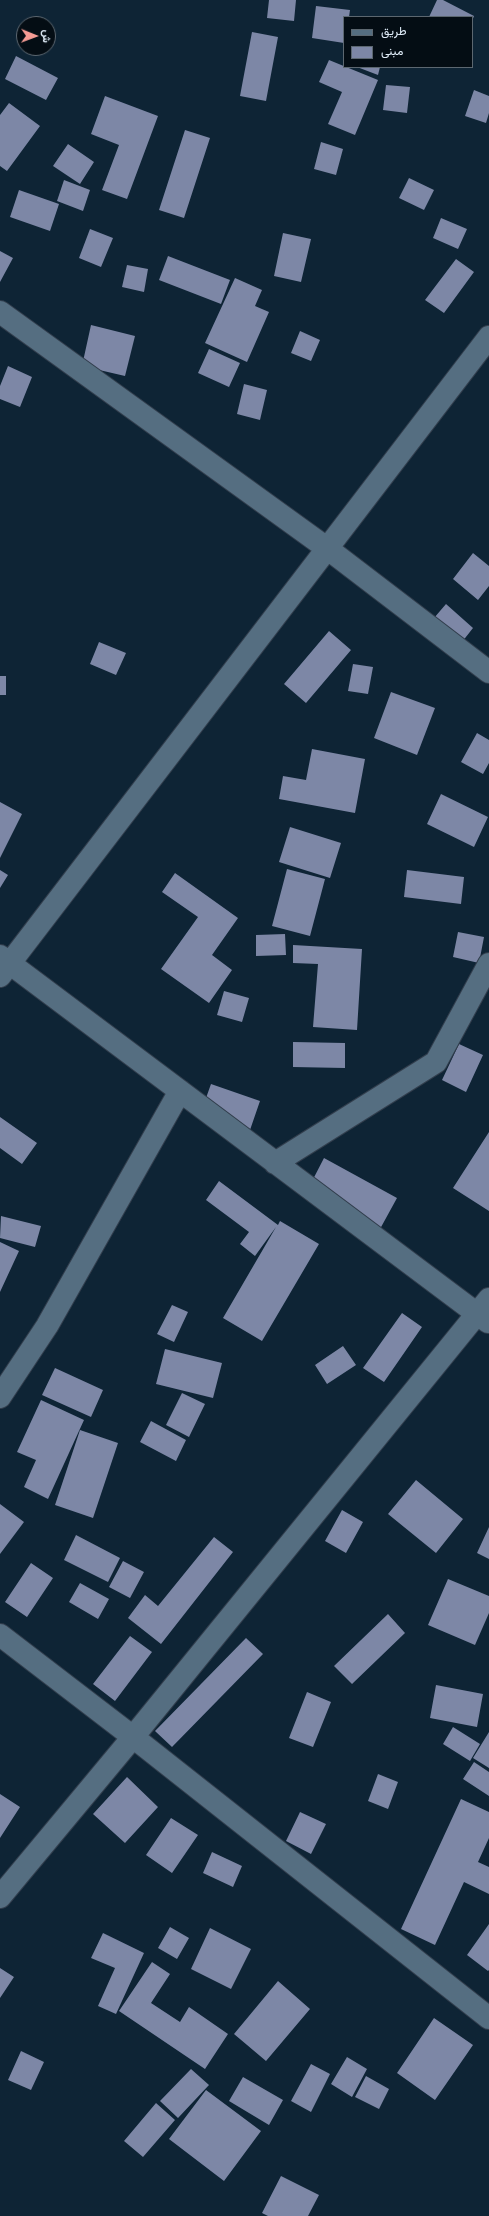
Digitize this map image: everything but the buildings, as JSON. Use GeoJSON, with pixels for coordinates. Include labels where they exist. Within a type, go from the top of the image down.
{"type":"FeatureCollection","features":[{"type":"Feature","properties":{"kind":"street"},"geometry":{"type":"LineString","coordinates":[[0,312],[328,549],[489,672]]}},
{"type":"Feature","properties":{"kind":"street"},"geometry":{"type":"LineString","coordinates":[[0,1897],[485,1312],[275,1163],[180,1091],[3,965],[328,549],[489,337]]}},
{"type":"Feature","properties":{"kind":"street"},"geometry":{"type":"LineString","coordinates":[[275,1163],[436,1062],[489,964]]}},
{"type":"Feature","properties":{"kind":"street"},"geometry":{"type":"LineString","coordinates":[[0,1397],[47,1326],[180,1091]]}},
{"type":"Feature","properties":{"kind":"street"},"geometry":{"type":"LineString","coordinates":[[0,1635],[133,1737],[489,2018]]}}]}
